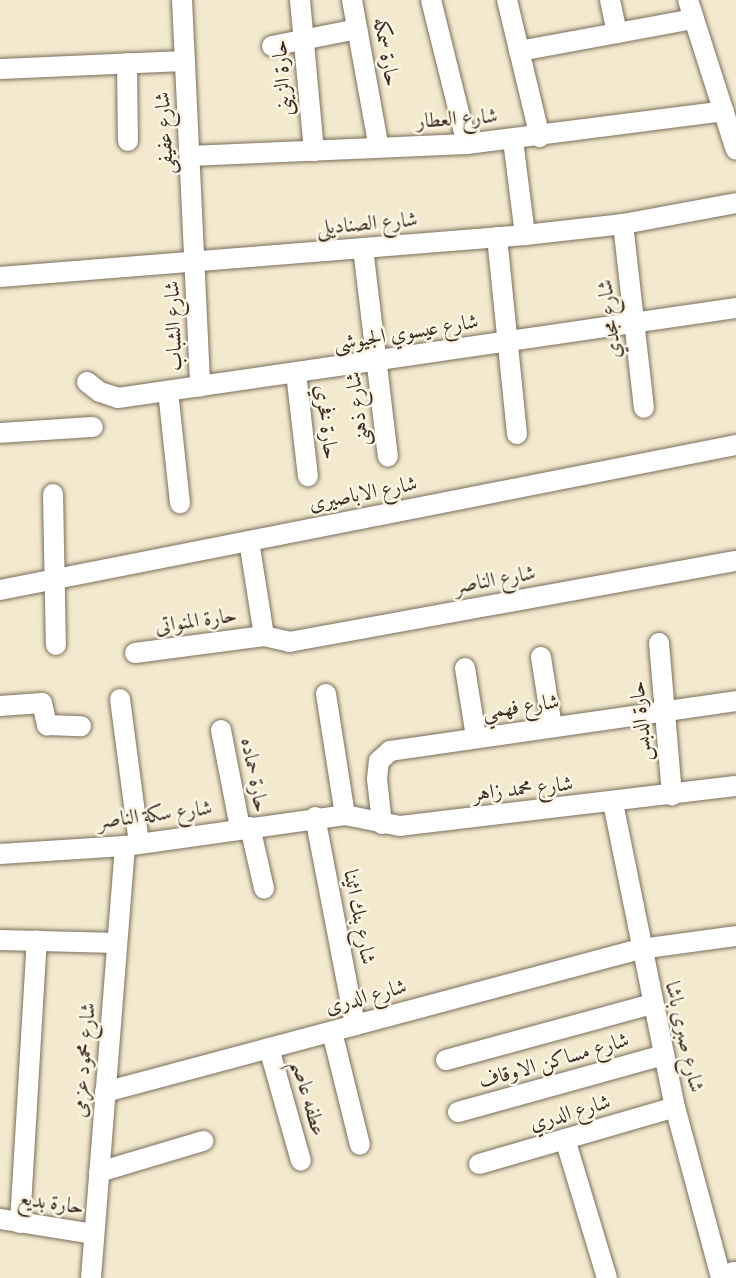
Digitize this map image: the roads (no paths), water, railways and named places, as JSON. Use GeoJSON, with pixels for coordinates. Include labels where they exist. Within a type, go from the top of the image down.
{"type":"FeatureCollection","features":[{"type":"Feature","properties":{"kind":"street","name":"شارع عفيفى"},"geometry":{"type":"LineString","coordinates":[[182,0],[195,263]]}},
{"type":"Feature","properties":{"kind":"street","name":"حارة الزينى"},"geometry":{"type":"LineString","coordinates":[[300,0],[314,151]]}},
{"type":"Feature","properties":{"kind":"street","name":"حارة سمكه"},"geometry":{"type":"LineString","coordinates":[[352,0],[379,148]]}},
{"type":"Feature","properties":{"kind":"street"},"geometry":{"type":"LineString","coordinates":[[431,0],[467,144]]}},
{"type":"Feature","properties":{"kind":"street"},"geometry":{"type":"LineString","coordinates":[[507,0],[540,137]]}},
{"type":"Feature","properties":{"kind":"street"},"geometry":{"type":"LineString","coordinates":[[610,0],[617,33]]}},
{"type":"Feature","properties":{"kind":"street"},"geometry":{"type":"LineString","coordinates":[[519,51],[617,33],[690,9],[736,150]]}},
{"type":"Feature","properties":{"kind":"street"},"geometry":{"type":"LineString","coordinates":[[272,46],[357,29]]}},
{"type":"Feature","properties":{"kind":"street"},"geometry":{"type":"LineString","coordinates":[[0,69],[185,61]]}},
{"type":"Feature","properties":{"kind":"street"},"geometry":{"type":"LineString","coordinates":[[128,63],[128,141]]}},
{"type":"Feature","properties":{"kind":"street","name":"شارع العطار"},"geometry":{"type":"LineString","coordinates":[[190,156],[467,144],[540,137],[724,111]]}},
{"type":"Feature","properties":{"kind":"street"},"geometry":{"type":"LineString","coordinates":[[513,140],[525,235]]}},
{"type":"Feature","properties":{"kind":"street","name":"شارع الصناديلى"},"geometry":{"type":"LineString","coordinates":[[0,277],[525,235],[623,224],[736,203]]}},
{"type":"Feature","properties":{"kind":"street","name":"شارع مجدي"},"geometry":{"type":"LineString","coordinates":[[623,224],[644,408]]}},
{"type":"Feature","properties":{"kind":"street"},"geometry":{"type":"LineString","coordinates":[[497,237],[517,434]]}},
{"type":"Feature","properties":{"kind":"street","name":"شارع ذهنى"},"geometry":{"type":"LineString","coordinates":[[363,248],[388,457]]}},
{"type":"Feature","properties":{"kind":"street","name":"شارع الشباب"},"geometry":{"type":"LineString","coordinates":[[195,263],[200,387]]}},
{"type":"Feature","properties":{"kind":"street","name":"شارع عيسوي الجيوشى"},"geometry":{"type":"LineString","coordinates":[[87,382],[118,398],[736,308]]}},
{"type":"Feature","properties":{"kind":"street","name":"حارة فخري"},"geometry":{"type":"LineString","coordinates":[[296,373],[308,476]]}},
{"type":"Feature","properties":{"kind":"street","name":"شارع الشباب"},"geometry":{"type":"LineString","coordinates":[[168,392],[180,502]]}},
{"type":"Feature","properties":{"kind":"street"},"geometry":{"type":"LineString","coordinates":[[0,433],[93,427]]}},
{"type":"Feature","properties":{"kind":"street","name":"شارع الاباصيرى"},"geometry":{"type":"LineString","coordinates":[[0,590],[736,445]]}},
{"type":"Feature","properties":{"kind":"street"},"geometry":{"type":"LineString","coordinates":[[53,494],[57,579],[56,645]]}},
{"type":"Feature","properties":{"kind":"street"},"geometry":{"type":"LineString","coordinates":[[249,541],[264,636]]}},
{"type":"Feature","properties":{"kind":"street","name":"شارع الناصر"},"geometry":{"type":"LineString","coordinates":[[264,636],[289,642],[736,561]]}},
{"type":"Feature","properties":{"kind":"street","name":"حارة المنواتى"},"geometry":{"type":"LineString","coordinates":[[135,653],[264,636]]}},
{"type":"Feature","properties":{"kind":"street","name":"حارة الدبس"},"geometry":{"type":"LineString","coordinates":[[658,644],[672,795]]}},
{"type":"Feature","properties":{"kind":"street"},"geometry":{"type":"LineString","coordinates":[[541,657],[552,727]]}},
{"type":"Feature","properties":{"kind":"street"},"geometry":{"type":"LineString","coordinates":[[465,668],[476,737]]}},
{"type":"Feature","properties":{"kind":"street"},"geometry":{"type":"LineString","coordinates":[[326,694],[345,814]]}},
{"type":"Feature","properties":{"kind":"street","name":"شارع محمود عزمى"},"geometry":{"type":"LineString","coordinates":[[91,1278],[117,942],[132,845],[120,699]]}},
{"type":"Feature","properties":{"kind":"street","name":"شارع فهمي"},"geometry":{"type":"LineString","coordinates":[[382,824],[376,778],[379,761],[390,751],[736,701]]}},
{"type":"Feature","properties":{"kind":"street"},"geometry":{"type":"LineString","coordinates":[[0,706],[42,703],[47,725],[81,726]]}},
{"type":"Feature","properties":{"kind":"street","name":"حارة حماده"},"geometry":{"type":"LineString","coordinates":[[221,730],[245,827],[264,888]]}},
{"type":"Feature","properties":{"kind":"street","name":"شارع محمد زاهر"},"geometry":{"type":"LineString","coordinates":[[315,817],[345,814],[382,824],[400,826],[613,803],[736,786]]}},
{"type":"Feature","properties":{"kind":"street","name":"شارع صبرى باشا"},"geometry":{"type":"LineString","coordinates":[[613,803],[640,949],[675,1107],[721,1278]]}},
{"type":"Feature","properties":{"kind":"street","name":"شارع سكة الناصر"},"geometry":{"type":"LineString","coordinates":[[0,854],[132,845],[315,817]]}},
{"type":"Feature","properties":{"kind":"street","name":"شارع بنك اثينا"},"geometry":{"type":"LineString","coordinates":[[315,817],[355,1025]]}},
{"type":"Feature","properties":{"kind":"street","name":"شارع الدرى"},"geometry":{"type":"LineString","coordinates":[[105,1092],[640,949],[736,936]]}},
{"type":"Feature","properties":{"kind":"street"},"geometry":{"type":"LineString","coordinates":[[0,940],[117,942]]}},
{"type":"Feature","properties":{"kind":"street"},"geometry":{"type":"LineString","coordinates":[[20,1223],[37,941]]}},
{"type":"Feature","properties":{"kind":"street"},"geometry":{"type":"LineString","coordinates":[[446,1060],[652,1004]]}},
{"type":"Feature","properties":{"kind":"street"},"geometry":{"type":"LineString","coordinates":[[332,1032],[360,1145]]}},
{"type":"Feature","properties":{"kind":"street","name":"عطفه عاصم"},"geometry":{"type":"LineString","coordinates":[[269,1048],[301,1161]]}},
{"type":"Feature","properties":{"kind":"street","name":"شارع مساكن الاوقاف"},"geometry":{"type":"LineString","coordinates":[[458,1112],[664,1055]]}},
{"type":"Feature","properties":{"kind":"street","name":"شارع الدري"},"geometry":{"type":"LineString","coordinates":[[479,1164],[675,1107]]}},
{"type":"Feature","properties":{"kind":"street"},"geometry":{"type":"LineString","coordinates":[[565,1139],[607,1278]]}},
{"type":"Feature","properties":{"kind":"street"},"geometry":{"type":"LineString","coordinates":[[99,1172],[202,1142]]}},
{"type":"Feature","properties":{"kind":"street","name":"حارة بديع"},"geometry":{"type":"LineString","coordinates":[[0,1219],[94,1234]]}}]}
